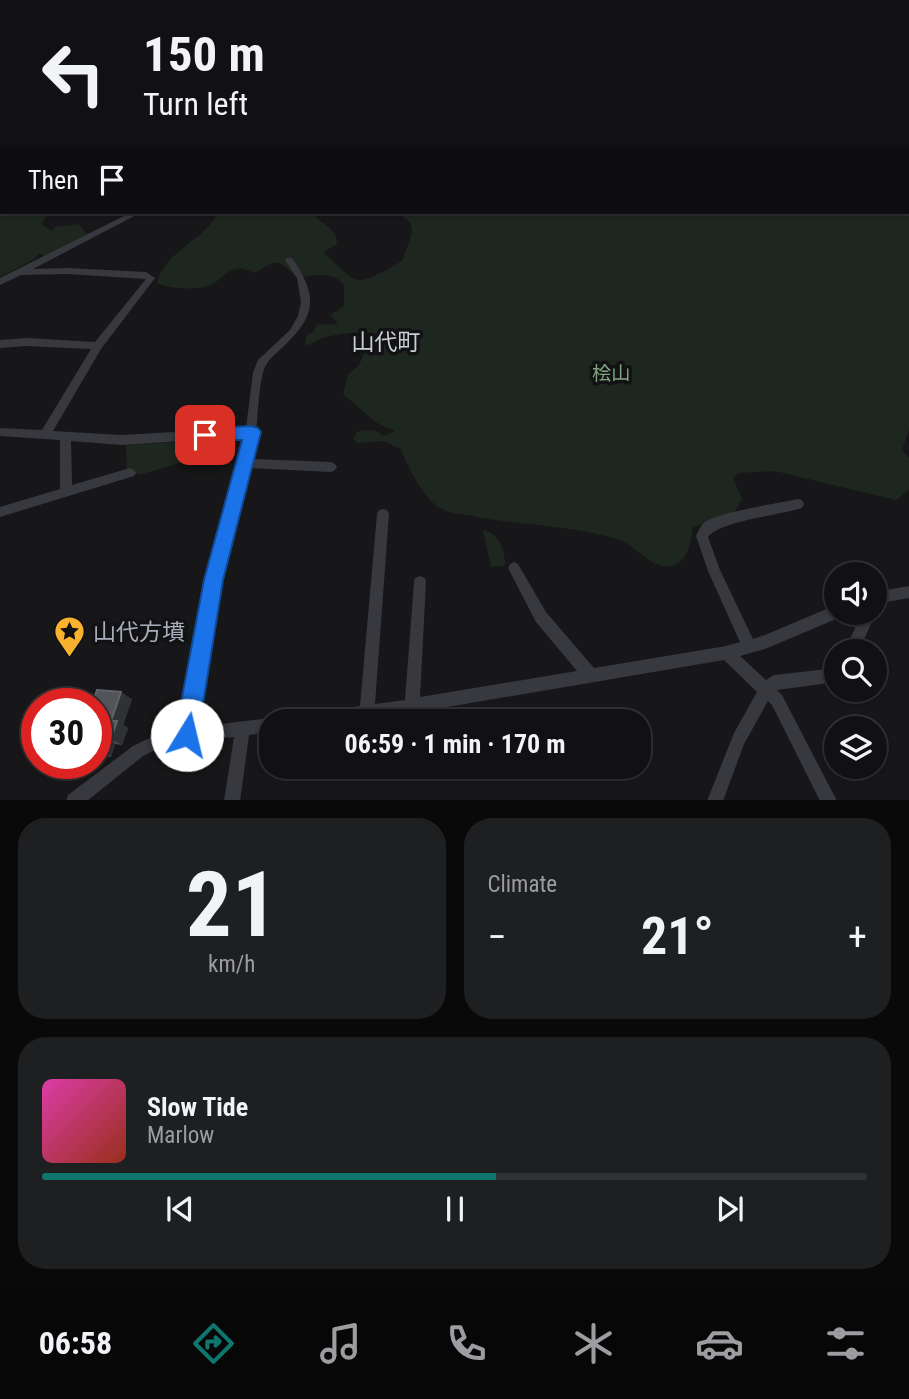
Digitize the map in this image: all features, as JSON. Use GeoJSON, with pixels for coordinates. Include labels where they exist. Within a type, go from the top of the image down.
{"type":"FeatureCollection","features":[{"type":"Feature","properties":{"kind":"street"},"geometry":{"type":"LineString","coordinates":[[0,282],[134,214]]}},
{"type":"Feature","properties":{"kind":"street"},"geometry":{"type":"LineString","coordinates":[[187,735],[214,580],[246,463],[258,373],[263,360],[293,332],[303,316],[306,302],[301,278],[289,260]]}},
{"type":"Feature","properties":{"kind":"street"},"geometry":{"type":"LineString","coordinates":[[19,272],[67,271],[146,275],[151,278],[99,346],[45,435]]}},
{"type":"Feature","properties":{"kind":"street"},"geometry":{"type":"LineString","coordinates":[[0,344],[27,342],[99,346]]}},
{"type":"Feature","properties":{"kind":"street"},"geometry":{"type":"LineString","coordinates":[[0,432],[65,438],[145,440],[252,432]]}},
{"type":"Feature","properties":{"kind":"street"},"geometry":{"type":"LineString","coordinates":[[65,438],[65,492]]}},
{"type":"Feature","properties":{"kind":"street"},"geometry":{"type":"LineString","coordinates":[[246,463],[331,467]]}},
{"type":"Feature","properties":{"kind":"street"},"geometry":{"type":"LineString","coordinates":[[0,512],[130,473]]}},
{"type":"Feature","properties":{"kind":"street"},"geometry":{"type":"LineString","coordinates":[[749,646],[714,571],[702,536],[708,527],[730,519],[798,504]]}},
{"type":"Feature","properties":{"kind":"street"},"geometry":{"type":"LineString","coordinates":[[367,709],[383,513]]}},
{"type":"Feature","properties":{"kind":"street"},"geometry":{"type":"LineString","coordinates":[[514,568],[541,617],[590,675]]}},
{"type":"Feature","properties":{"kind":"street"},"geometry":{"type":"LineString","coordinates":[[412,706],[420,582]]}},
{"type":"Feature","properties":{"kind":"street"},"geometry":{"type":"LineString","coordinates":[[887,596],[909,592]]}},
{"type":"Feature","properties":{"kind":"street"},"geometry":{"type":"LineString","coordinates":[[390,709],[726,653],[824,617]]}},
{"type":"Feature","properties":{"kind":"street"},"geometry":{"type":"LineString","coordinates":[[726,653],[777,700],[829,800]]}},
{"type":"Feature","properties":{"kind":"street"},"geometry":{"type":"LineString","coordinates":[[715,800],[735,744],[750,714],[767,690],[779,680],[824,676]]}},
{"type":"Feature","properties":{"kind":"street"},"geometry":{"type":"LineString","coordinates":[[74,800],[146,746],[171,736],[259,726]]}},
{"type":"Feature","properties":{"kind":"street"},"geometry":{"type":"LineString","coordinates":[[232,800],[243,728]]}},
{"type":"Feature","properties":{"kind":"green space"},"geometry":{"type":"Polygon","coordinates":[[[0,214],[48,214],[41,224],[52,231],[55,227],[79,224],[86,233],[93,233],[44,256],[40,253],[0,277],[0,214]]]}},
{"type":"Feature","properties":{"kind":"green space","name":"桧山"},"geometry":{"type":"Polygon","coordinates":[[[217,214],[316,214],[315,216],[333,231],[336,239],[337,244],[324,252],[352,278],[367,279],[402,261],[412,233],[409,221],[398,214],[909,214],[909,430],[902,450],[909,458],[909,490],[896,500],[775,471],[738,473],[733,478],[742,499],[735,512],[693,527],[685,556],[671,566],[657,564],[626,543],[602,535],[449,512],[429,499],[412,473],[401,449],[383,441],[357,443],[353,439],[357,432],[361,431],[374,431],[384,436],[395,431],[377,423],[343,394],[348,375],[359,365],[372,337],[371,333],[337,335],[305,345],[306,336],[313,332],[317,324],[338,323],[330,315],[344,306],[344,285],[339,280],[328,275],[296,277],[279,263],[272,263],[254,273],[233,270],[203,287],[175,288],[157,283],[167,263],[204,231],[217,214]]]}},
{"type":"Feature","properties":{"kind":"green space"},"geometry":{"type":"Polygon","coordinates":[[[197,441],[203,456],[139,475],[127,469],[126,445],[197,441]]]}},
{"type":"Feature","properties":{"kind":"green space"},"geometry":{"type":"Polygon","coordinates":[[[483,530],[497,539],[506,565],[491,567],[483,530]]]}},
{"type":"Feature","properties":{"kind":"building"},"geometry":{"type":"Polygon","coordinates":[[[112,691],[121,692],[112,718],[112,691]]]}},
{"type":"Feature","properties":{"kind":"building"},"geometry":{"type":"Polygon","coordinates":[[[112,721],[117,721],[112,736],[112,721]]]}},
{"type":"Feature","properties":{"kind":"place","name":"山代方墳"},"geometry":{"type":"Point","coordinates":[70,659]}},
{"type":"Feature","properties":{"kind":"district","name":"山代町"},"geometry":{"type":"Point","coordinates":[386,342]}},
{"type":"Feature","properties":{"kind":"route"},"geometry":{"type":"LineString","coordinates":[[187,735],[214,580],[252,432],[205,435]]}}]}
